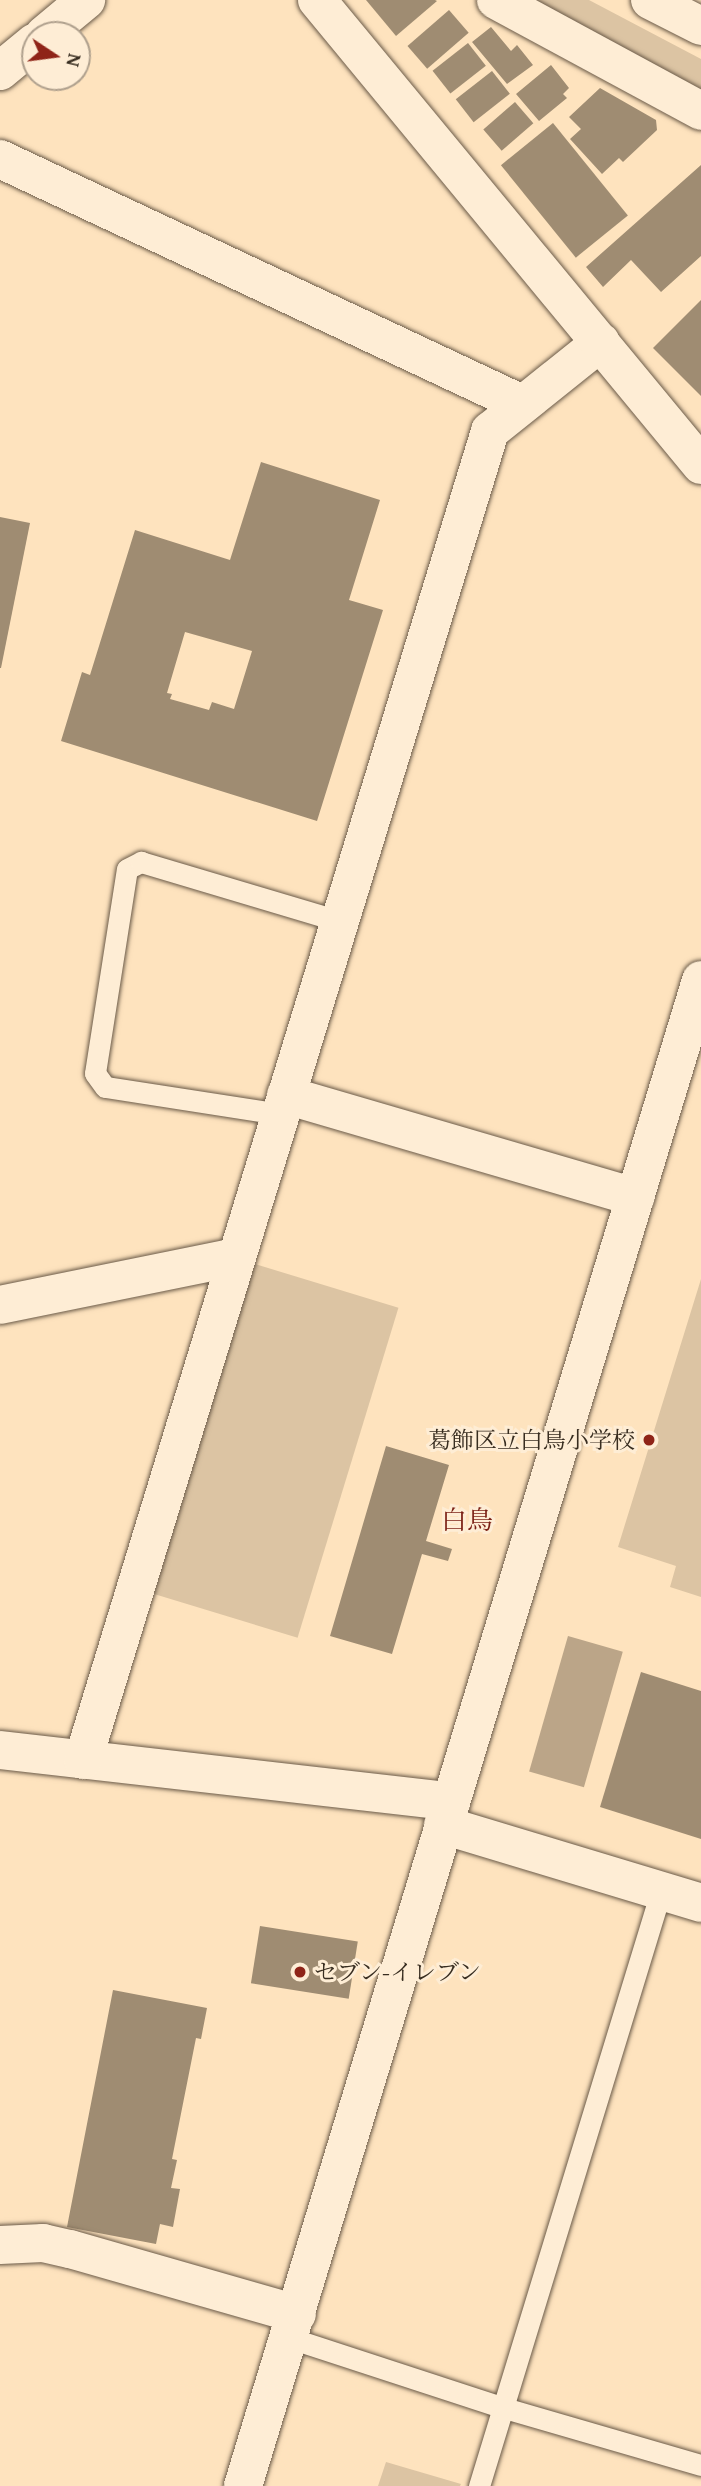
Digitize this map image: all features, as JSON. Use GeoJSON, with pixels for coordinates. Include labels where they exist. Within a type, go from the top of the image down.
{"type":"FeatureCollection","features":[{"type":"Feature","properties":{"kind":"street"},"geometry":{"type":"LineString","coordinates":[[61,21],[86,0]]}},
{"type":"Feature","properties":{"kind":"street"},"geometry":{"type":"LineString","coordinates":[[317,0],[701,465]]}},
{"type":"Feature","properties":{"kind":"street"},"geometry":{"type":"LineString","coordinates":[[496,0],[701,111]]}},
{"type":"Feature","properties":{"kind":"street"},"geometry":{"type":"LineString","coordinates":[[650,0],[701,26]]}},
{"type":"Feature","properties":{"kind":"street"},"geometry":{"type":"LineString","coordinates":[[0,71],[21,54]]}},
{"type":"Feature","properties":{"kind":"street"},"geometry":{"type":"LineString","coordinates":[[0,159],[522,404]]}},
{"type":"Feature","properties":{"kind":"street"},"geometry":{"type":"LineString","coordinates":[[83,1760],[490,431],[601,342]]}},
{"type":"Feature","properties":{"kind":"street"},"geometry":{"type":"LineString","coordinates":[[243,2486],[701,980]]}},
{"type":"Feature","properties":{"kind":"street"},"geometry":{"type":"LineString","coordinates":[[283,1104],[635,1197]]}},
{"type":"Feature","properties":{"kind":"street"},"geometry":{"type":"LineString","coordinates":[[0,1305],[235,1258]]}},
{"type":"Feature","properties":{"kind":"street"},"geometry":{"type":"LineString","coordinates":[[0,1750],[447,1813],[701,1903]]}},
{"type":"Feature","properties":{"kind":"street"},"geometry":{"type":"LineString","coordinates":[[0,2245],[43,2243],[70,2249],[293,2326]]}},
{"type":"Feature","properties":{"kind":"lane"},"geometry":{"type":"LineString","coordinates":[[283,1104],[105,1087],[95,1073],[127,869],[141,862],[339,920]]}},
{"type":"Feature","properties":{"kind":"lane"},"geometry":{"type":"LineString","coordinates":[[479,2486],[501,2407],[662,1891]]}},
{"type":"Feature","properties":{"kind":"lane"},"geometry":{"type":"LineString","coordinates":[[293,2326],[501,2407],[701,2465]]}},
{"type":"Feature","properties":{"kind":"shaded area"},"geometry":{"type":"Polygon","coordinates":[[[533,0],[589,0],[701,59],[701,90],[533,0]]]}},
{"type":"Feature","properties":{"kind":"shaded area"},"geometry":{"type":"Polygon","coordinates":[[[255,1264],[398,1308],[298,1638],[154,1594],[255,1264]]]}},
{"type":"Feature","properties":{"kind":"shaded area"},"geometry":{"type":"Polygon","coordinates":[[[701,1279],[701,1597],[670,1587],[676,1566],[618,1547],[701,1279]]]}},
{"type":"Feature","properties":{"kind":"shaded area"},"geometry":{"type":"Polygon","coordinates":[[[568,1636],[623,1652],[584,1787],[529,1772],[568,1636]]]}},
{"type":"Feature","properties":{"kind":"shaded area"},"geometry":{"type":"Polygon","coordinates":[[[386,2462],[461,2484],[378,2486],[386,2462]]]}},
{"type":"Feature","properties":{"kind":"building"},"geometry":{"type":"Polygon","coordinates":[[[366,0],[435,0],[437,1],[396,36],[366,0]]]}},
{"type":"Feature","properties":{"kind":"building"},"geometry":{"type":"Polygon","coordinates":[[[449,10],[469,33],[427,69],[407,46],[449,10]]]}},
{"type":"Feature","properties":{"kind":"building"},"geometry":{"type":"Polygon","coordinates":[[[491,27],[511,51],[517,45],[533,65],[507,84],[472,42],[491,27]]]}},
{"type":"Feature","properties":{"kind":"building"},"geometry":{"type":"Polygon","coordinates":[[[468,43],[486,66],[450,94],[433,71],[468,43]]]}},
{"type":"Feature","properties":{"kind":"building"},"geometry":{"type":"Polygon","coordinates":[[[551,65],[569,88],[563,94],[567,98],[539,121],[516,94],[551,65]]]}},
{"type":"Feature","properties":{"kind":"building"},"geometry":{"type":"Polygon","coordinates":[[[492,71],[510,94],[474,122],[456,99],[492,71]]]}},
{"type":"Feature","properties":{"kind":"building"},"geometry":{"type":"Polygon","coordinates":[[[600,88],[656,120],[657,130],[623,162],[619,158],[602,174],[570,139],[581,129],[569,117],[600,88]]]}},
{"type":"Feature","properties":{"kind":"building"},"geometry":{"type":"Polygon","coordinates":[[[515,102],[533,123],[502,151],[483,130],[515,102]]]}},
{"type":"Feature","properties":{"kind":"building"},"geometry":{"type":"Polygon","coordinates":[[[553,123],[628,215],[576,258],[501,165],[553,123]]]}},
{"type":"Feature","properties":{"kind":"building"},"geometry":{"type":"Polygon","coordinates":[[[701,165],[701,256],[661,292],[631,260],[603,287],[586,267],[701,165]]]}},
{"type":"Feature","properties":{"kind":"building"},"geometry":{"type":"Polygon","coordinates":[[[701,300],[701,396],[653,348],[701,300]]]}},
{"type":"Feature","properties":{"kind":"building"},"geometry":{"type":"Polygon","coordinates":[[[261,462],[380,500],[349,600],[383,610],[317,821],[61,741],[82,672],[90,675],[135,530],[230,560],[261,462]],[[185,632],[167,693],[172,694],[170,699],[209,710],[212,702],[234,709],[252,651],[185,632]]]}},
{"type":"Feature","properties":{"kind":"building"},"geometry":{"type":"Polygon","coordinates":[[[0,517],[30,523],[1,668],[0,668],[0,517]]]}},
{"type":"Feature","properties":{"kind":"building"},"geometry":{"type":"Polygon","coordinates":[[[386,1446],[449,1465],[426,1541],[452,1549],[448,1561],[422,1554],[392,1654],[330,1636],[386,1446]]]}},
{"type":"Feature","properties":{"kind":"building"},"geometry":{"type":"Polygon","coordinates":[[[641,1672],[701,1691],[701,1839],[600,1807],[641,1672]]]}},
{"type":"Feature","properties":{"kind":"building"},"geometry":{"type":"Polygon","coordinates":[[[260,1926],[358,1941],[349,1999],[251,1983],[260,1926]]]}},
{"type":"Feature","properties":{"kind":"building"},"geometry":{"type":"Polygon","coordinates":[[[113,1990],[207,2008],[201,2039],[196,2038],[172,2159],[177,2160],[171,2188],[180,2189],[173,2227],[160,2224],[156,2244],[67,2227],[113,1990]]]}},
{"type":"Feature","properties":{"kind":"place","name":"葛飾区立白鳥小学校"},"geometry":{"type":"Point","coordinates":[649,1440]}},
{"type":"Feature","properties":{"kind":"place","name":"セブン-イレブン"},"geometry":{"type":"Point","coordinates":[300,1972]}},
{"type":"Feature","properties":{"kind":"district","name":"白鳥"},"geometry":{"type":"Point","coordinates":[467,1520]}}]}
